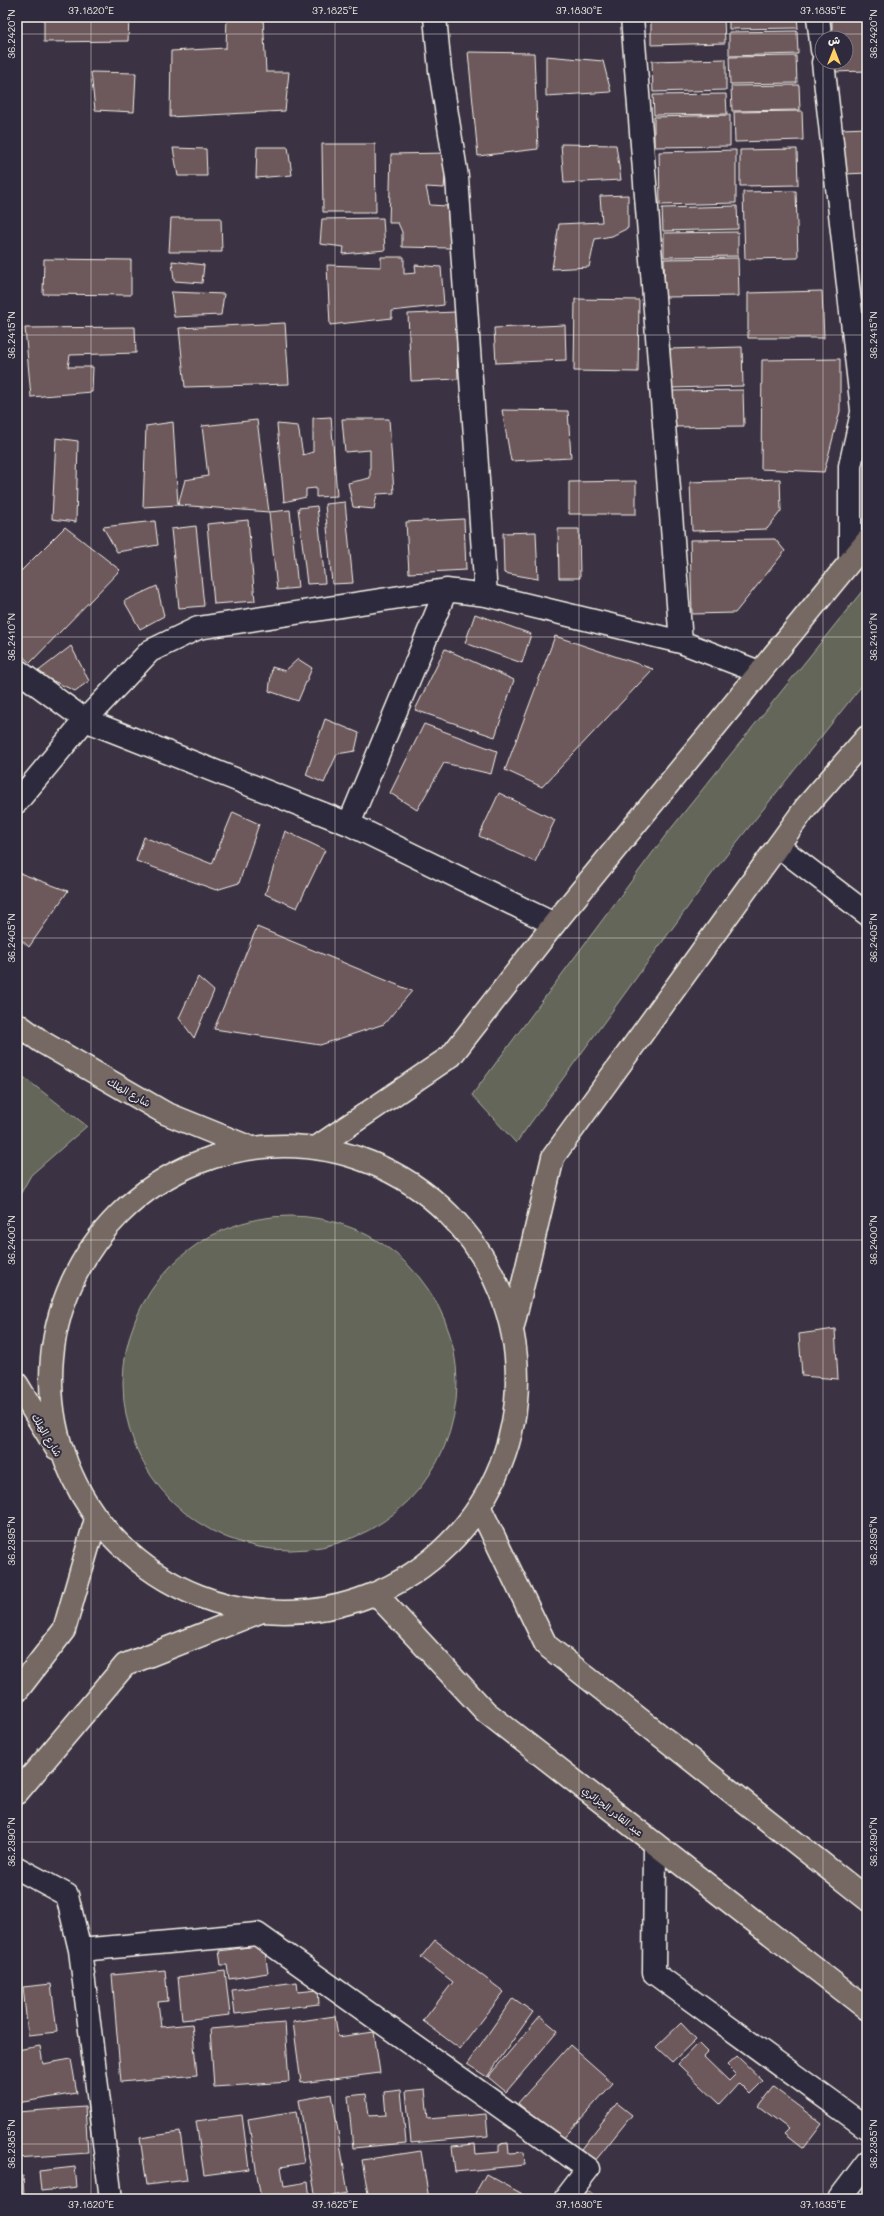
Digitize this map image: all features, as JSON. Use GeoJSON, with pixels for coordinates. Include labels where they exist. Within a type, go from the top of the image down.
{"type":"FeatureCollection","features":[{"type":"Feature","properties":{"kind":"main road"},"geometry":{"type":"LineString","coordinates":[[316,1147],[451,1056],[554,924],[867,541]]}},
{"type":"Feature","properties":{"kind":"main road"},"geometry":{"type":"LineString","coordinates":[[513,1326],[553,1157],[806,807],[867,737]]}},
{"type":"Feature","properties":{"kind":"main road","name":"شارع الهلك"},"geometry":{"type":"LineString","coordinates":[[17,1024],[42,1042],[165,1113],[249,1147]]}},
{"type":"Feature","properties":{"kind":"main road"},"geometry":{"type":"LineString","coordinates":[[282,1145],[316,1147],[384,1167],[442,1206],[487,1261],[513,1326],[519,1381],[511,1437],[480,1508],[426,1565],[376,1594],[320,1610],[262,1612],[197,1596],[139,1563],[96,1519],[66,1465],[50,1397],[55,1327],[80,1262],[124,1208],[182,1168],[249,1147],[282,1145]]}},
{"type":"Feature","properties":{"kind":"main road","name":"شارع الهلك"},"geometry":{"type":"LineString","coordinates":[[17,1384],[66,1465]]}},
{"type":"Feature","properties":{"kind":"main road"},"geometry":{"type":"LineString","coordinates":[[480,1508],[546,1645],[867,1899]]}},
{"type":"Feature","properties":{"kind":"main road"},"geometry":{"type":"LineString","coordinates":[[17,1691],[64,1630],[96,1519]]}},
{"type":"Feature","properties":{"kind":"main road","name":"عبد القادر الجزائري"},"geometry":{"type":"LineString","coordinates":[[376,1594],[486,1712],[867,2009]]}},
{"type":"Feature","properties":{"kind":"main road"},"geometry":{"type":"LineString","coordinates":[[17,1793],[125,1665],[262,1612]]}},
{"type":"Feature","properties":{"kind":"street"},"geometry":{"type":"LineString","coordinates":[[435,17],[440,70],[457,177],[486,595]]}},
{"type":"Feature","properties":{"kind":"street"},"geometry":{"type":"LineString","coordinates":[[632,17],[681,642]]}},
{"type":"Feature","properties":{"kind":"street"},"geometry":{"type":"LineString","coordinates":[[818,17],[820,30]]}},
{"type":"Feature","properties":{"kind":"street"},"geometry":{"type":"LineString","coordinates":[[824,70],[862,410]]}},
{"type":"Feature","properties":{"kind":"street"},"geometry":{"type":"LineString","coordinates":[[850,560],[850,466],[867,388]]}},
{"type":"Feature","properties":{"kind":"street"},"geometry":{"type":"LineString","coordinates":[[349,824],[446,590]]}},
{"type":"Feature","properties":{"kind":"street"},"geometry":{"type":"LineString","coordinates":[[17,802],[85,720],[150,651],[198,628],[446,590],[486,595],[681,642],[759,672]]}},
{"type":"Feature","properties":{"kind":"street"},"geometry":{"type":"LineString","coordinates":[[17,670],[85,720],[349,824],[554,924]]}},
{"type":"Feature","properties":{"kind":"street"},"geometry":{"type":"LineString","coordinates":[[778,846],[867,914]]}},
{"type":"Feature","properties":{"kind":"street"},"geometry":{"type":"LineString","coordinates":[[655,1844],[654,1972],[867,2128]]}},
{"type":"Feature","properties":{"kind":"street"},"geometry":{"type":"LineString","coordinates":[[17,1868],[66,1895],[80,1950],[111,2199]]}},
{"type":"Feature","properties":{"kind":"street"},"geometry":{"type":"LineString","coordinates":[[80,1950],[257,1934],[588,2169],[565,2199]]}},
{"type":"Feature","properties":{"kind":"street"},"geometry":{"type":"LineString","coordinates":[[839,2199],[867,2162]]}},
{"type":"Feature","properties":{"kind":"green space"},"geometry":{"type":"Polygon","coordinates":[[[867,585],[867,679],[714,871],[516,1143],[472,1095],[665,836],[867,585]]]}},
{"type":"Feature","properties":{"kind":"green space"},"geometry":{"type":"Polygon","coordinates":[[[17,1072],[87,1126],[31,1175],[17,1200],[17,1072]]]}},
{"type":"Feature","properties":{"kind":"green space"},"geometry":{"type":"Polygon","coordinates":[[[290,1216],[323,1220],[354,1229],[383,1244],[408,1265],[429,1290],[444,1319],[453,1350],[457,1383],[453,1416],[444,1447],[429,1476],[408,1501],[383,1522],[354,1537],[323,1546],[290,1550],[257,1546],[226,1537],[197,1522],[172,1501],[151,1476],[136,1447],[127,1416],[123,1383],[127,1350],[136,1319],[151,1290],[172,1265],[197,1244],[226,1229],[257,1220],[290,1216]]]}},
{"type":"Feature","properties":{"kind":"building"},"geometry":{"type":"Polygon","coordinates":[[[44,17],[129,17],[128,41],[44,42],[44,17]]]}},
{"type":"Feature","properties":{"kind":"building"},"geometry":{"type":"Polygon","coordinates":[[[227,17],[263,17],[266,72],[289,72],[285,111],[170,117],[171,51],[226,48],[227,17]]]}},
{"type":"Feature","properties":{"kind":"building"},"geometry":{"type":"Polygon","coordinates":[[[729,17],[797,17],[798,28],[729,29],[729,17]]]}},
{"type":"Feature","properties":{"kind":"building"},"geometry":{"type":"Polygon","coordinates":[[[832,17],[867,17],[867,71],[833,72],[833,70],[854,70],[854,30],[832,30],[832,17]]]}},
{"type":"Feature","properties":{"kind":"building"},"geometry":{"type":"Polygon","coordinates":[[[724,18],[725,43],[651,45],[651,19],[724,18]]]}},
{"type":"Feature","properties":{"kind":"building"},"geometry":{"type":"Polygon","coordinates":[[[797,31],[798,54],[729,56],[729,32],[797,31]]]}},
{"type":"Feature","properties":{"kind":"building"},"geometry":{"type":"Polygon","coordinates":[[[468,52],[534,53],[538,149],[478,156],[468,52]]]}},
{"type":"Feature","properties":{"kind":"building"},"geometry":{"type":"Polygon","coordinates":[[[546,56],[603,61],[611,92],[546,96],[546,56]]]}},
{"type":"Feature","properties":{"kind":"building"},"geometry":{"type":"Polygon","coordinates":[[[796,56],[797,83],[730,84],[729,57],[796,56]]]}},
{"type":"Feature","properties":{"kind":"building"},"geometry":{"type":"Polygon","coordinates":[[[726,59],[726,90],[653,92],[652,61],[726,59]]]}},
{"type":"Feature","properties":{"kind":"building"},"geometry":{"type":"Polygon","coordinates":[[[91,72],[136,73],[134,112],[95,110],[91,72]]]}},
{"type":"Feature","properties":{"kind":"building"},"geometry":{"type":"Polygon","coordinates":[[[799,85],[800,110],[732,111],[731,86],[799,85]]]}},
{"type":"Feature","properties":{"kind":"building"},"geometry":{"type":"Polygon","coordinates":[[[726,94],[727,114],[654,115],[653,95],[726,94]]]}},
{"type":"Feature","properties":{"kind":"building"},"geometry":{"type":"Polygon","coordinates":[[[802,111],[803,140],[735,142],[734,112],[802,111]]]}},
{"type":"Feature","properties":{"kind":"building"},"geometry":{"type":"Polygon","coordinates":[[[730,115],[730,146],[654,147],[654,117],[730,115]]]}},
{"type":"Feature","properties":{"kind":"building"},"geometry":{"type":"Polygon","coordinates":[[[867,128],[867,173],[844,174],[842,129],[867,128]]]}},
{"type":"Feature","properties":{"kind":"building"},"geometry":{"type":"Polygon","coordinates":[[[322,144],[375,144],[376,212],[323,212],[322,144]]]}},
{"type":"Feature","properties":{"kind":"building"},"geometry":{"type":"Polygon","coordinates":[[[561,144],[616,145],[621,180],[564,183],[561,144]]]}},
{"type":"Feature","properties":{"kind":"building"},"geometry":{"type":"Polygon","coordinates":[[[257,147],[288,147],[292,175],[256,178],[257,147]]]}},
{"type":"Feature","properties":{"kind":"building"},"geometry":{"type":"Polygon","coordinates":[[[173,148],[206,149],[207,176],[178,176],[173,148]]]}},
{"type":"Feature","properties":{"kind":"building"},"geometry":{"type":"Polygon","coordinates":[[[797,149],[798,185],[740,186],[740,150],[797,149]]]}},
{"type":"Feature","properties":{"kind":"building"},"geometry":{"type":"Polygon","coordinates":[[[736,150],[736,203],[660,205],[659,152],[736,150]]]}},
{"type":"Feature","properties":{"kind":"building"},"geometry":{"type":"Polygon","coordinates":[[[447,153],[444,188],[426,187],[430,205],[447,206],[451,248],[402,247],[402,232],[398,223],[389,223],[391,154],[447,153]]]}},
{"type":"Feature","properties":{"kind":"building"},"geometry":{"type":"Polygon","coordinates":[[[796,191],[798,258],[745,259],[743,192],[796,191]]]}},
{"type":"Feature","properties":{"kind":"building"},"geometry":{"type":"Polygon","coordinates":[[[628,195],[628,228],[612,236],[595,239],[589,267],[552,269],[559,224],[602,222],[600,196],[628,195]]]}},
{"type":"Feature","properties":{"kind":"building"},"geometry":{"type":"Polygon","coordinates":[[[737,206],[738,229],[663,231],[662,208],[737,206]]]}},
{"type":"Feature","properties":{"kind":"building"},"geometry":{"type":"Polygon","coordinates":[[[171,218],[221,218],[222,252],[169,252],[171,218]]]}},
{"type":"Feature","properties":{"kind":"building"},"geometry":{"type":"Polygon","coordinates":[[[383,218],[385,250],[343,254],[344,247],[320,244],[322,219],[383,218]]]}},
{"type":"Feature","properties":{"kind":"building"},"geometry":{"type":"Polygon","coordinates":[[[738,232],[738,256],[664,257],[664,233],[738,232]]]}},
{"type":"Feature","properties":{"kind":"building"},"geometry":{"type":"Polygon","coordinates":[[[381,257],[404,257],[404,274],[416,273],[415,265],[441,267],[444,305],[392,311],[392,318],[330,325],[327,265],[381,267],[381,257]]]}},
{"type":"Feature","properties":{"kind":"building"},"geometry":{"type":"Polygon","coordinates":[[[738,258],[739,296],[665,297],[664,259],[738,258]]]}},
{"type":"Feature","properties":{"kind":"building"},"geometry":{"type":"Polygon","coordinates":[[[44,259],[131,260],[131,295],[43,294],[44,259]]]}},
{"type":"Feature","properties":{"kind":"building"},"geometry":{"type":"Polygon","coordinates":[[[172,261],[204,265],[202,283],[174,281],[172,261]]]}},
{"type":"Feature","properties":{"kind":"building"},"geometry":{"type":"Polygon","coordinates":[[[822,291],[824,338],[748,338],[748,293],[822,291]]]}},
{"type":"Feature","properties":{"kind":"building"},"geometry":{"type":"Polygon","coordinates":[[[171,292],[224,294],[221,315],[174,317],[171,292]]]}},
{"type":"Feature","properties":{"kind":"building"},"geometry":{"type":"Polygon","coordinates":[[[575,299],[639,300],[638,372],[574,371],[575,299]]]}},
{"type":"Feature","properties":{"kind":"building"},"geometry":{"type":"Polygon","coordinates":[[[456,312],[458,379],[411,381],[408,314],[456,312]]]}},
{"type":"Feature","properties":{"kind":"building"},"geometry":{"type":"Polygon","coordinates":[[[285,323],[289,384],[185,387],[179,328],[285,323]]]}},
{"type":"Feature","properties":{"kind":"building"},"geometry":{"type":"Polygon","coordinates":[[[565,325],[566,360],[496,363],[494,328],[565,325]]]}},
{"type":"Feature","properties":{"kind":"building"},"geometry":{"type":"Polygon","coordinates":[[[135,327],[136,353],[70,355],[68,367],[93,367],[92,392],[31,397],[25,328],[135,327]]]}},
{"type":"Feature","properties":{"kind":"building"},"geometry":{"type":"Polygon","coordinates":[[[742,347],[743,386],[671,388],[670,349],[742,347]]]}},
{"type":"Feature","properties":{"kind":"building"},"geometry":{"type":"Polygon","coordinates":[[[840,359],[840,411],[824,472],[761,469],[762,360],[840,359]]]}},
{"type":"Feature","properties":{"kind":"building"},"geometry":{"type":"Polygon","coordinates":[[[743,390],[744,426],[672,427],[671,391],[743,390]]]}},
{"type":"Feature","properties":{"kind":"building"},"geometry":{"type":"Polygon","coordinates":[[[502,410],[568,411],[571,458],[511,461],[502,410]]]}},
{"type":"Feature","properties":{"kind":"building"},"geometry":{"type":"Polygon","coordinates":[[[331,417],[337,496],[316,497],[316,488],[306,489],[306,497],[284,502],[277,424],[298,426],[303,455],[313,452],[313,418],[331,417]]]}},
{"type":"Feature","properties":{"kind":"building"},"geometry":{"type":"Polygon","coordinates":[[[342,419],[389,419],[394,493],[377,494],[374,509],[353,507],[348,483],[370,478],[370,450],[345,452],[342,419]]]}},
{"type":"Feature","properties":{"kind":"building"},"geometry":{"type":"Polygon","coordinates":[[[257,420],[269,512],[178,505],[185,480],[208,476],[202,426],[257,420]]]}},
{"type":"Feature","properties":{"kind":"building"},"geometry":{"type":"Polygon","coordinates":[[[173,422],[178,505],[143,507],[146,426],[173,422]]]}},
{"type":"Feature","properties":{"kind":"building"},"geometry":{"type":"Polygon","coordinates":[[[56,438],[78,441],[76,522],[52,519],[56,438]]]}},
{"type":"Feature","properties":{"kind":"building"},"geometry":{"type":"Polygon","coordinates":[[[780,479],[781,511],[767,529],[692,531],[690,482],[780,479]]]}},
{"type":"Feature","properties":{"kind":"building"},"geometry":{"type":"Polygon","coordinates":[[[636,481],[636,514],[569,514],[569,482],[636,481]]]}},
{"type":"Feature","properties":{"kind":"building"},"geometry":{"type":"Polygon","coordinates":[[[345,502],[353,583],[332,584],[325,504],[345,502]]]}},
{"type":"Feature","properties":{"kind":"building"},"geometry":{"type":"Polygon","coordinates":[[[317,506],[325,583],[307,584],[298,508],[317,506]]]}},
{"type":"Feature","properties":{"kind":"building"},"geometry":{"type":"Polygon","coordinates":[[[290,510],[298,588],[277,590],[269,512],[290,510]]]}},
{"type":"Feature","properties":{"kind":"building"},"geometry":{"type":"Polygon","coordinates":[[[464,519],[466,570],[409,573],[406,522],[464,519]]]}},
{"type":"Feature","properties":{"kind":"building"},"geometry":{"type":"Polygon","coordinates":[[[248,520],[255,601],[214,604],[207,524],[248,520]]]}},
{"type":"Feature","properties":{"kind":"building"},"geometry":{"type":"Polygon","coordinates":[[[155,521],[158,545],[117,552],[103,527],[155,521]]]}},
{"type":"Feature","properties":{"kind":"building"},"geometry":{"type":"Polygon","coordinates":[[[196,526],[204,606],[179,608],[171,529],[196,526]]]}},
{"type":"Feature","properties":{"kind":"building"},"geometry":{"type":"Polygon","coordinates":[[[65,527],[120,570],[30,663],[17,651],[17,575],[65,527]]]}},
{"type":"Feature","properties":{"kind":"building"},"geometry":{"type":"Polygon","coordinates":[[[558,529],[579,529],[580,578],[559,578],[558,529]]]}},
{"type":"Feature","properties":{"kind":"building"},"geometry":{"type":"Polygon","coordinates":[[[536,532],[538,579],[504,573],[503,533],[536,532]]]}},
{"type":"Feature","properties":{"kind":"building"},"geometry":{"type":"Polygon","coordinates":[[[775,539],[785,551],[735,613],[692,614],[690,540],[775,539]]]}},
{"type":"Feature","properties":{"kind":"building"},"geometry":{"type":"Polygon","coordinates":[[[157,586],[164,616],[140,629],[124,601],[157,586]]]}},
{"type":"Feature","properties":{"kind":"building"},"geometry":{"type":"Polygon","coordinates":[[[475,614],[531,634],[522,663],[465,643],[475,614]]]}},
{"type":"Feature","properties":{"kind":"building"},"geometry":{"type":"Polygon","coordinates":[[[555,636],[653,669],[542,787],[505,770],[555,636]]]}},
{"type":"Feature","properties":{"kind":"building"},"geometry":{"type":"Polygon","coordinates":[[[71,646],[89,681],[75,691],[36,673],[71,646]]]}},
{"type":"Feature","properties":{"kind":"building"},"geometry":{"type":"Polygon","coordinates":[[[445,649],[514,680],[495,737],[415,710],[445,649]]]}},
{"type":"Feature","properties":{"kind":"building"},"geometry":{"type":"Polygon","coordinates":[[[298,659],[312,668],[298,701],[269,691],[272,667],[285,671],[298,659]]]}},
{"type":"Feature","properties":{"kind":"building"},"geometry":{"type":"Polygon","coordinates":[[[325,719],[359,733],[355,751],[337,754],[324,783],[306,775],[325,719]]]}},
{"type":"Feature","properties":{"kind":"building"},"geometry":{"type":"Polygon","coordinates":[[[424,724],[497,751],[491,774],[444,763],[417,810],[390,793],[424,724]]]}},
{"type":"Feature","properties":{"kind":"building"},"geometry":{"type":"Polygon","coordinates":[[[499,793],[555,820],[535,862],[479,836],[499,793]]]}},
{"type":"Feature","properties":{"kind":"building"},"geometry":{"type":"Polygon","coordinates":[[[233,812],[259,824],[239,883],[216,890],[136,861],[144,837],[212,864],[233,812]]]}},
{"type":"Feature","properties":{"kind":"building"},"geometry":{"type":"Polygon","coordinates":[[[285,831],[325,850],[297,908],[265,894],[285,831]]]}},
{"type":"Feature","properties":{"kind":"building"},"geometry":{"type":"Polygon","coordinates":[[[17,872],[68,891],[29,947],[17,936],[17,872]]]}},
{"type":"Feature","properties":{"kind":"building"},"geometry":{"type":"Polygon","coordinates":[[[257,927],[412,991],[384,1024],[320,1045],[214,1029],[257,927]]]}},
{"type":"Feature","properties":{"kind":"building"},"geometry":{"type":"Polygon","coordinates":[[[198,977],[214,991],[194,1038],[179,1018],[198,977]]]}},
{"type":"Feature","properties":{"kind":"building"},"geometry":{"type":"Polygon","coordinates":[[[835,1329],[838,1379],[802,1376],[799,1334],[835,1329]]]}},
{"type":"Feature","properties":{"kind":"building"},"geometry":{"type":"Polygon","coordinates":[[[435,1940],[504,1992],[460,2049],[423,2021],[453,1982],[421,1957],[435,1940]]]}},
{"type":"Feature","properties":{"kind":"building"},"geometry":{"type":"Polygon","coordinates":[[[264,1945],[268,1973],[229,1979],[227,1965],[221,1965],[219,1951],[264,1945]]]}},
{"type":"Feature","properties":{"kind":"building"},"geometry":{"type":"Polygon","coordinates":[[[165,1970],[168,2001],[158,2002],[161,2027],[192,2024],[197,2075],[121,2082],[112,1975],[165,1970]]]}},
{"type":"Feature","properties":{"kind":"building"},"geometry":{"type":"Polygon","coordinates":[[[225,1971],[230,2015],[182,2020],[178,1977],[225,1971]]]}},
{"type":"Feature","properties":{"kind":"building"},"geometry":{"type":"Polygon","coordinates":[[[297,1982],[298,1992],[318,1990],[319,2004],[235,2014],[232,1990],[297,1982]]]}},
{"type":"Feature","properties":{"kind":"building"},"geometry":{"type":"Polygon","coordinates":[[[51,1984],[57,2032],[28,2035],[23,1987],[51,1984]]]}},
{"type":"Feature","properties":{"kind":"building"},"geometry":{"type":"Polygon","coordinates":[[[513,1998],[533,2012],[487,2077],[467,2064],[513,1998]]]}},
{"type":"Feature","properties":{"kind":"building"},"geometry":{"type":"Polygon","coordinates":[[[335,2016],[338,2037],[374,2032],[380,2073],[301,2083],[293,2022],[335,2016]]]}},
{"type":"Feature","properties":{"kind":"building"},"geometry":{"type":"Polygon","coordinates":[[[540,2016],[558,2031],[506,2092],[488,2077],[540,2016]]]}},
{"type":"Feature","properties":{"kind":"building"},"geometry":{"type":"Polygon","coordinates":[[[285,2023],[289,2082],[214,2087],[210,2029],[285,2023]]]}},
{"type":"Feature","properties":{"kind":"building"},"geometry":{"type":"Polygon","coordinates":[[[681,2023],[696,2039],[672,2062],[656,2047],[681,2023]]]}},
{"type":"Feature","properties":{"kind":"building"},"geometry":{"type":"Polygon","coordinates":[[[698,2043],[708,2053],[704,2057],[729,2081],[736,2074],[727,2065],[737,2056],[763,2081],[750,2094],[739,2083],[720,2104],[678,2064],[698,2043]]]}},
{"type":"Feature","properties":{"kind":"building"},"geometry":{"type":"Polygon","coordinates":[[[570,2045],[613,2083],[561,2141],[518,2103],[570,2045]]]}},
{"type":"Feature","properties":{"kind":"building"},"geometry":{"type":"Polygon","coordinates":[[[40,2046],[43,2064],[71,2059],[77,2093],[17,2103],[17,2050],[40,2046]]]}},
{"type":"Feature","properties":{"kind":"building"},"geometry":{"type":"Polygon","coordinates":[[[773,2087],[822,2124],[803,2149],[784,2134],[789,2129],[758,2106],[773,2087]]]}},
{"type":"Feature","properties":{"kind":"building"},"geometry":{"type":"Polygon","coordinates":[[[425,2089],[428,2119],[486,2114],[488,2136],[411,2143],[406,2091],[425,2089]]]}},
{"type":"Feature","properties":{"kind":"building"},"geometry":{"type":"Polygon","coordinates":[[[401,2090],[406,2143],[353,2148],[348,2096],[366,2094],[369,2116],[386,2115],[384,2092],[401,2090]]]}},
{"type":"Feature","properties":{"kind":"building"},"geometry":{"type":"Polygon","coordinates":[[[332,2094],[348,2193],[316,2199],[299,2100],[332,2094]]]}},
{"type":"Feature","properties":{"kind":"building"},"geometry":{"type":"Polygon","coordinates":[[[617,2103],[632,2115],[595,2161],[581,2149],[617,2103]]]}},
{"type":"Feature","properties":{"kind":"building"},"geometry":{"type":"Polygon","coordinates":[[[85,2107],[88,2153],[17,2158],[17,2112],[85,2107]]]}},
{"type":"Feature","properties":{"kind":"building"},"geometry":{"type":"Polygon","coordinates":[[[296,2111],[304,2163],[281,2167],[284,2186],[308,2182],[310,2199],[261,2199],[248,2119],[296,2111]]]}},
{"type":"Feature","properties":{"kind":"building"},"geometry":{"type":"Polygon","coordinates":[[[242,2115],[249,2169],[204,2175],[196,2121],[242,2115]]]}},
{"type":"Feature","properties":{"kind":"building"},"geometry":{"type":"Polygon","coordinates":[[[180,2132],[187,2180],[147,2185],[140,2138],[180,2132]]]}},
{"type":"Feature","properties":{"kind":"building"},"geometry":{"type":"Polygon","coordinates":[[[508,2143],[509,2153],[524,2152],[525,2165],[455,2172],[452,2146],[475,2144],[476,2154],[499,2152],[499,2144],[508,2143]]]}},
{"type":"Feature","properties":{"kind":"building"},"geometry":{"type":"Polygon","coordinates":[[[421,2151],[429,2199],[369,2199],[362,2160],[421,2151]]]}},
{"type":"Feature","properties":{"kind":"building"},"geometry":{"type":"Polygon","coordinates":[[[75,2167],[77,2187],[41,2191],[39,2171],[75,2167]]]}},
{"type":"Feature","properties":{"kind":"building"},"geometry":{"type":"Polygon","coordinates":[[[486,2174],[528,2197],[527,2199],[472,2199],[486,2174]]]}},
{"type":"Feature","properties":{"kind":"building"},"geometry":{"type":"Polygon","coordinates":[[[23,2176],[24,2199],[17,2199],[17,2177],[23,2176]]]}},
{"type":"Feature","properties":{"kind":"building"},"geometry":{"type":"Polygon","coordinates":[[[587,2190],[597,2199],[578,2199],[587,2190]]]}}]}
